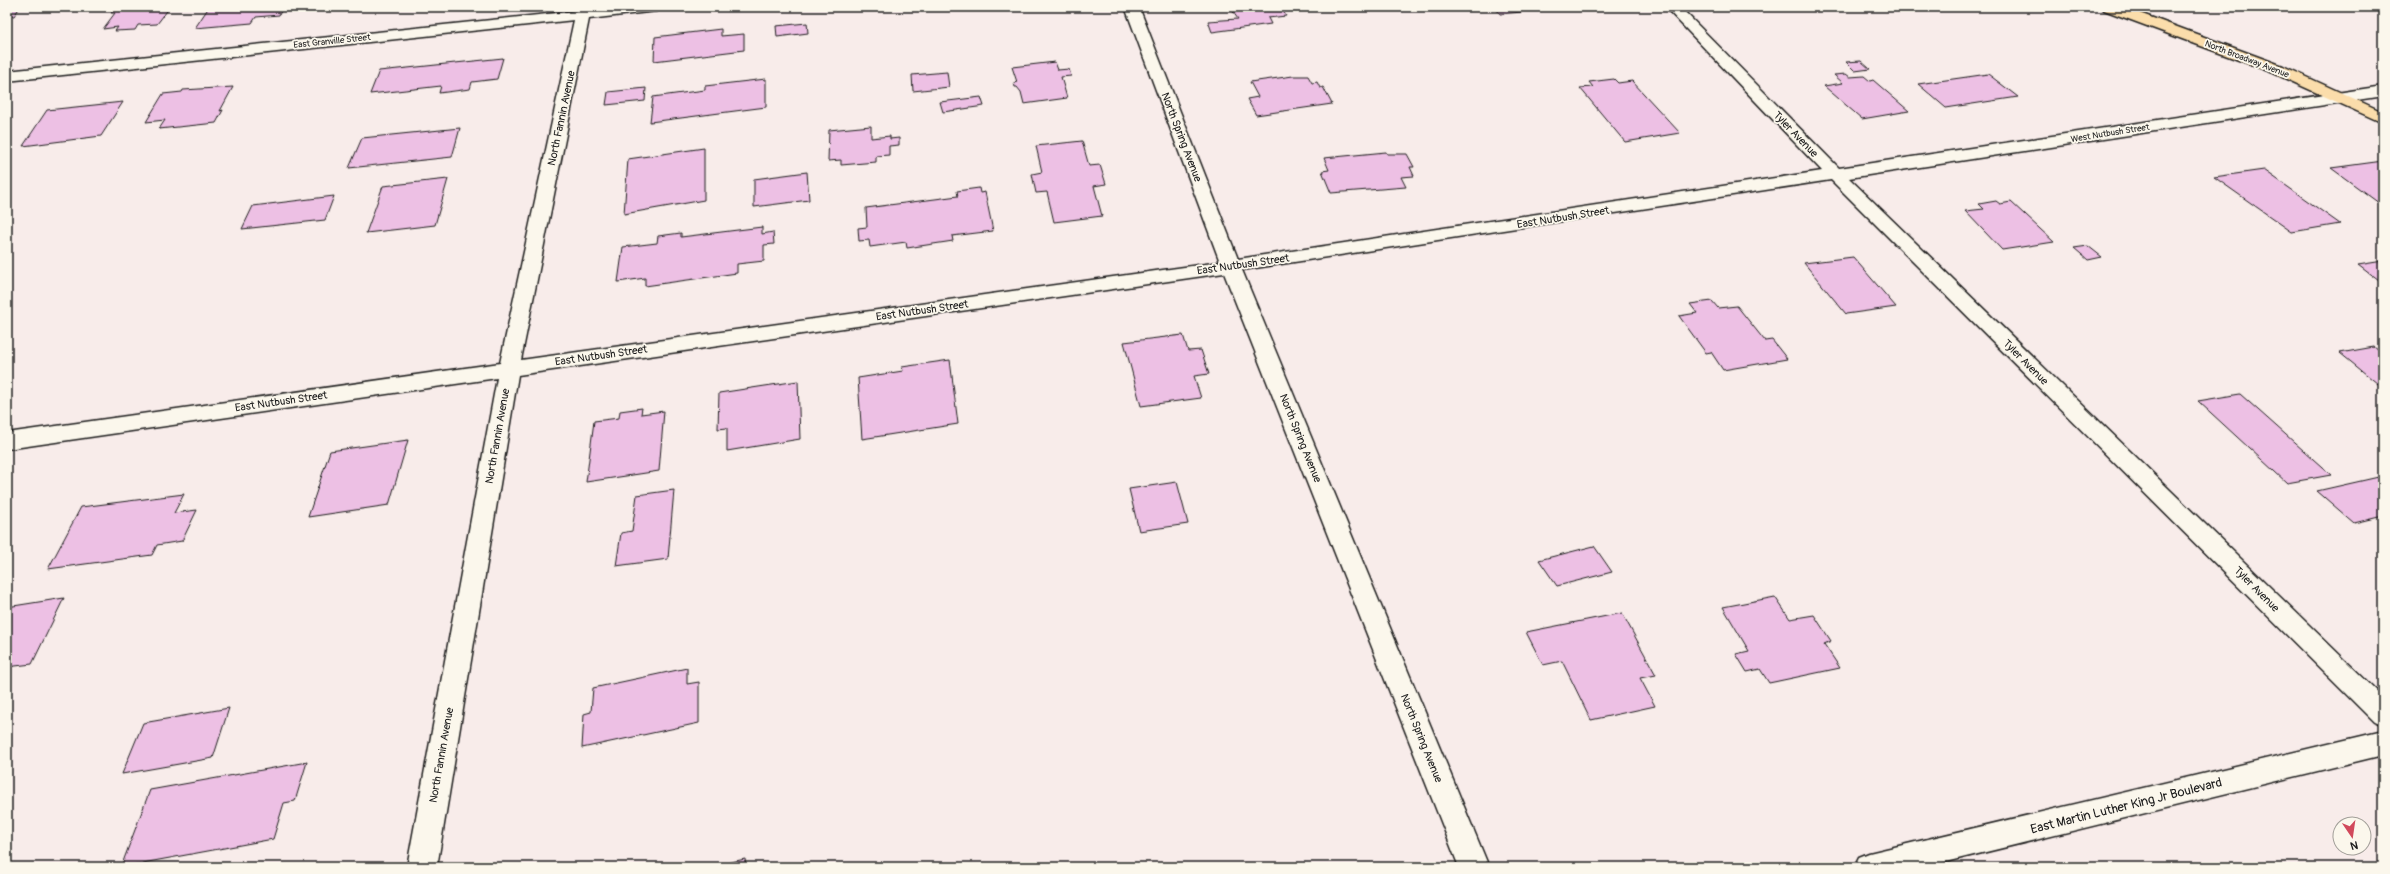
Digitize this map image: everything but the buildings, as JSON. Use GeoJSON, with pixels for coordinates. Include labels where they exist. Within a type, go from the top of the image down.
{"type":"FeatureCollection","features":[{"type":"Feature","properties":{"kind":"main road","name":"North Broadway Avenue"},"geometry":{"type":"LineString","coordinates":[[2109,7],[2277,70],[2342,97],[2383,118]]}},
{"type":"Feature","properties":{"kind":"street","name":"East Granville Street"},"geometry":{"type":"LineString","coordinates":[[7,76],[583,11],[657,7]]}},
{"type":"Feature","properties":{"kind":"street","name":"North Spring Avenue"},"geometry":{"type":"LineString","coordinates":[[1132,7],[1231,266],[1474,867]]}},
{"type":"Feature","properties":{"kind":"street","name":"Tyler Avenue"},"geometry":{"type":"LineString","coordinates":[[1672,7],[1837,176],[2383,714]]}},
{"type":"Feature","properties":{"kind":"street","name":"North Fannin Avenue"},"geometry":{"type":"LineString","coordinates":[[422,867],[509,368],[583,11]]}},
{"type":"Feature","properties":{"kind":"street","name":"West Nutbush Street"},"geometry":{"type":"LineString","coordinates":[[1837,176],[2383,91]]}},
{"type":"Feature","properties":{"kind":"street","name":"East Nutbush Street"},"geometry":{"type":"LineString","coordinates":[[7,440],[1231,266],[1837,176]]}},
{"type":"Feature","properties":{"kind":"street","name":"East Martin Luther King Jr Boulevard"},"geometry":{"type":"LineString","coordinates":[[1869,867],[2383,744]]}}]}
